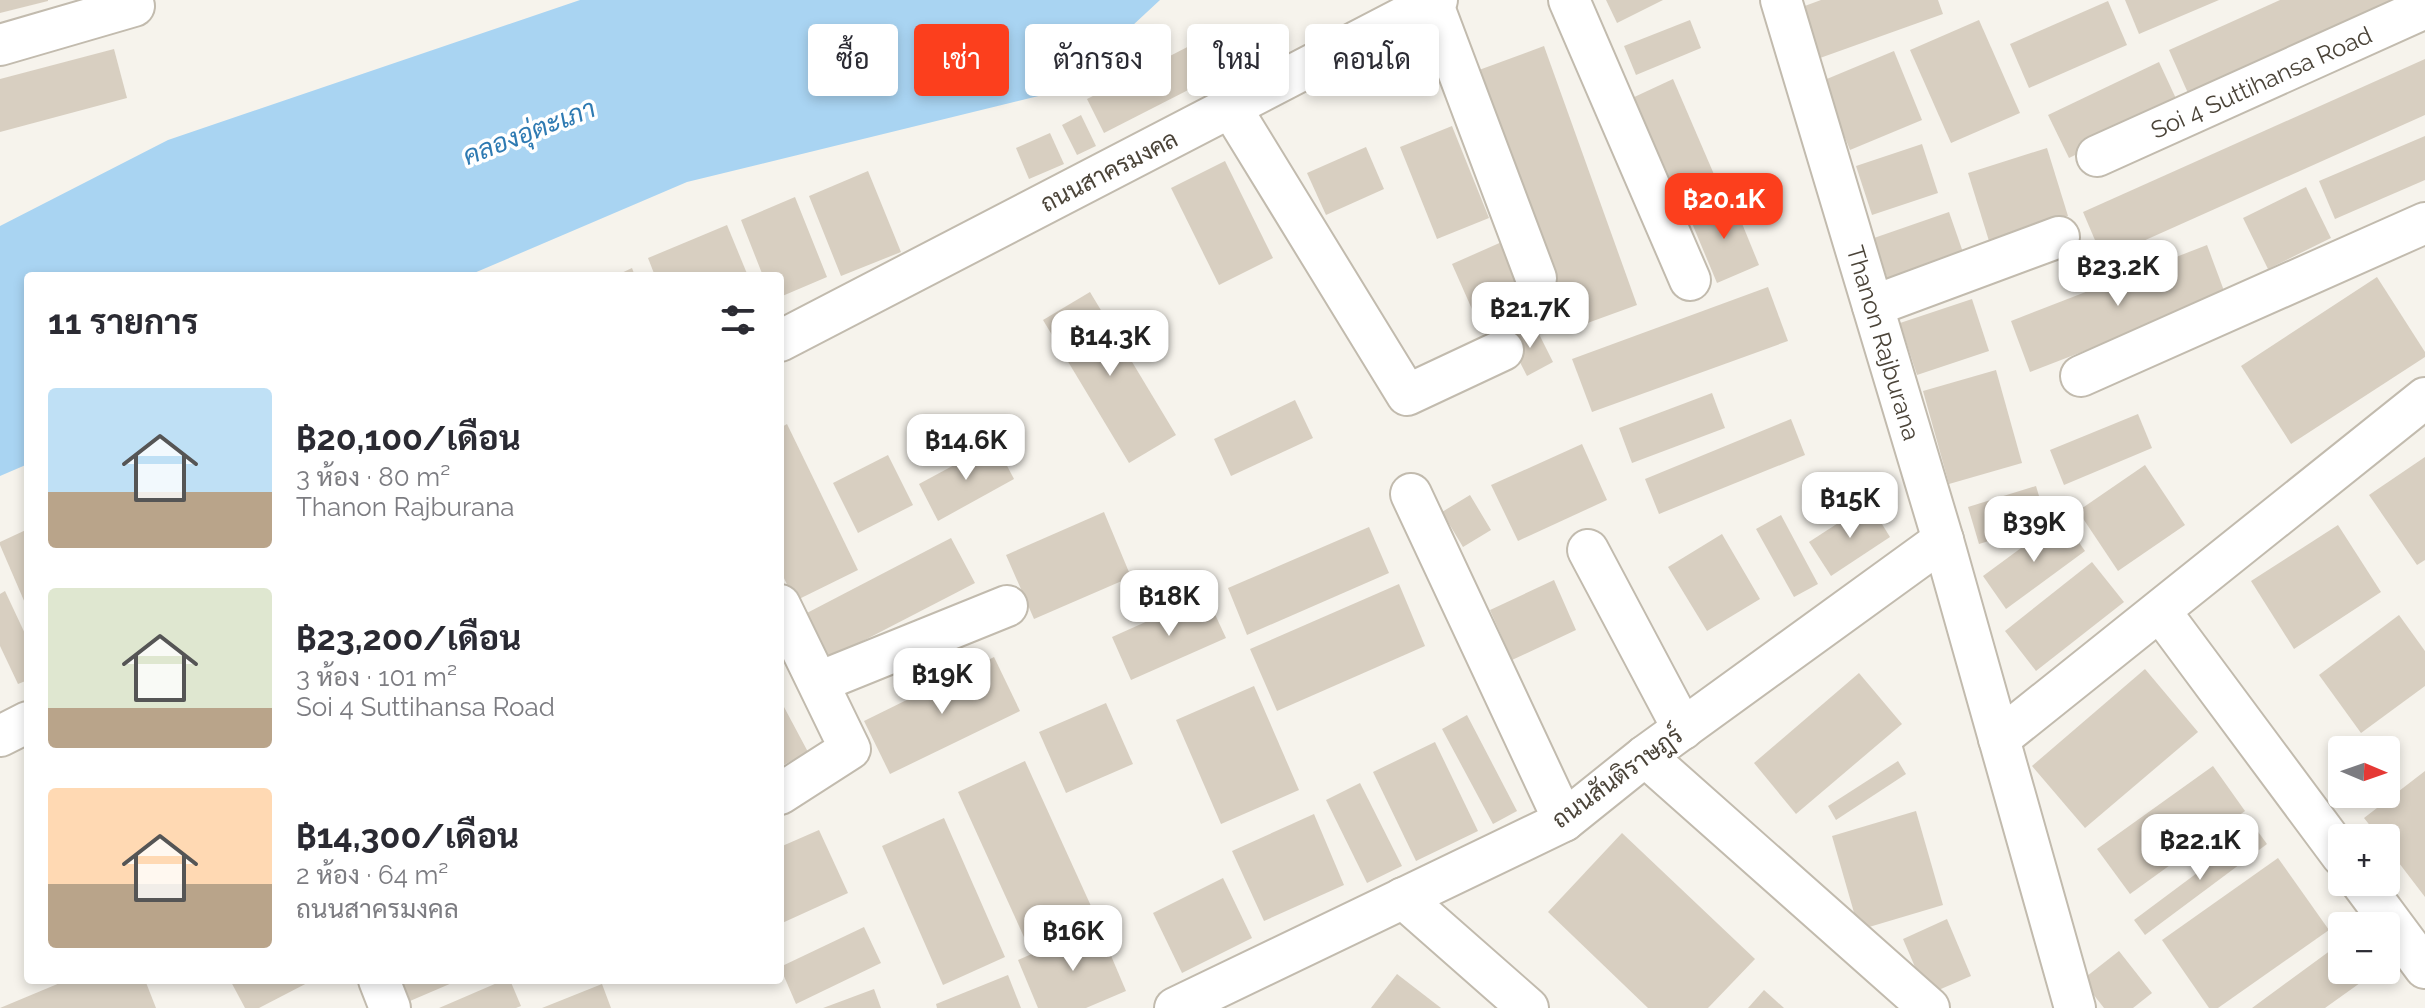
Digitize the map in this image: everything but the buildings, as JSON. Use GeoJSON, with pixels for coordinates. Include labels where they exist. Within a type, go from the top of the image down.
{"type":"FeatureCollection","features":[{"type":"Feature","properties":{"kind":"street"},"geometry":{"type":"LineString","coordinates":[[0,45],[134,6],[132,0]]}},
{"type":"Feature","properties":{"kind":"street"},"geometry":{"type":"LineString","coordinates":[[1569,0],[1690,280]]}},
{"type":"Feature","properties":{"kind":"street","name":"Thanon Rajburana"},"geometry":{"type":"LineString","coordinates":[[1781,0],[1943,540],[2075,1008]]}},
{"type":"Feature","properties":{"kind":"street"},"geometry":{"type":"LineString","coordinates":[[1434,1],[1536,278]]}},
{"type":"Feature","properties":{"kind":"street","name":"ถนนสาครมงคล"},"geometry":{"type":"LineString","coordinates":[[784,339],[1434,1]]}},
{"type":"Feature","properties":{"kind":"street","name":"Soi 4 Suttihansa Road"},"geometry":{"type":"LineString","coordinates":[[2097,156],[2425,8]]}},
{"type":"Feature","properties":{"kind":"street"},"geometry":{"type":"LineString","coordinates":[[1231,108],[1407,395],[1503,350]]}},
{"type":"Feature","properties":{"kind":"street"},"geometry":{"type":"LineString","coordinates":[[2081,376],[2425,223]]}},
{"type":"Feature","properties":{"kind":"street"},"geometry":{"type":"LineString","coordinates":[[1873,306],[2059,237]]}},
{"type":"Feature","properties":{"kind":"street"},"geometry":{"type":"LineString","coordinates":[[1999,739],[2425,398]]}},
{"type":"Feature","properties":{"kind":"street"},"geometry":{"type":"LineString","coordinates":[[1411,494],[1564,821]]}},
{"type":"Feature","properties":{"kind":"street","name":"ถนนสันติราษฎร์"},"geometry":{"type":"LineString","coordinates":[[1175,1008],[1564,821],[1645,756],[1943,540]]}},
{"type":"Feature","properties":{"kind":"street"},"geometry":{"type":"LineString","coordinates":[[1588,550],[1683,729]]}},
{"type":"Feature","properties":{"kind":"street"},"geometry":{"type":"LineString","coordinates":[[819,682],[1007,606]]}},
{"type":"Feature","properties":{"kind":"street"},"geometry":{"type":"LineString","coordinates":[[2160,611],[2328,837]]}},
{"type":"Feature","properties":{"kind":"street"},"geometry":{"type":"LineString","coordinates":[[784,613],[850,749],[784,791]]}},
{"type":"Feature","properties":{"kind":"street"},"geometry":{"type":"LineString","coordinates":[[0,736],[24,724]]}},
{"type":"Feature","properties":{"kind":"street"},"geometry":{"type":"LineString","coordinates":[[1645,756],[1929,1008]]}},
{"type":"Feature","properties":{"kind":"street"},"geometry":{"type":"LineString","coordinates":[[2371,896],[2425,968]]}},
{"type":"Feature","properties":{"kind":"street"},"geometry":{"type":"LineString","coordinates":[[1403,898],[1528,1008]]}},
{"type":"Feature","properties":{"kind":"street"},"geometry":{"type":"LineString","coordinates":[[381,984],[390,1008]]}},
{"type":"Feature","properties":{"kind":"water","name":"คลองอุ่ตะเภา"},"geometry":{"type":"Polygon","coordinates":[[[580,0],[1160,0],[1134,24],[1025,24],[1025,96],[1038,96],[687,182],[476,272],[24,272],[24,466],[0,476],[0,226],[168,140],[580,0]]]}}]}
